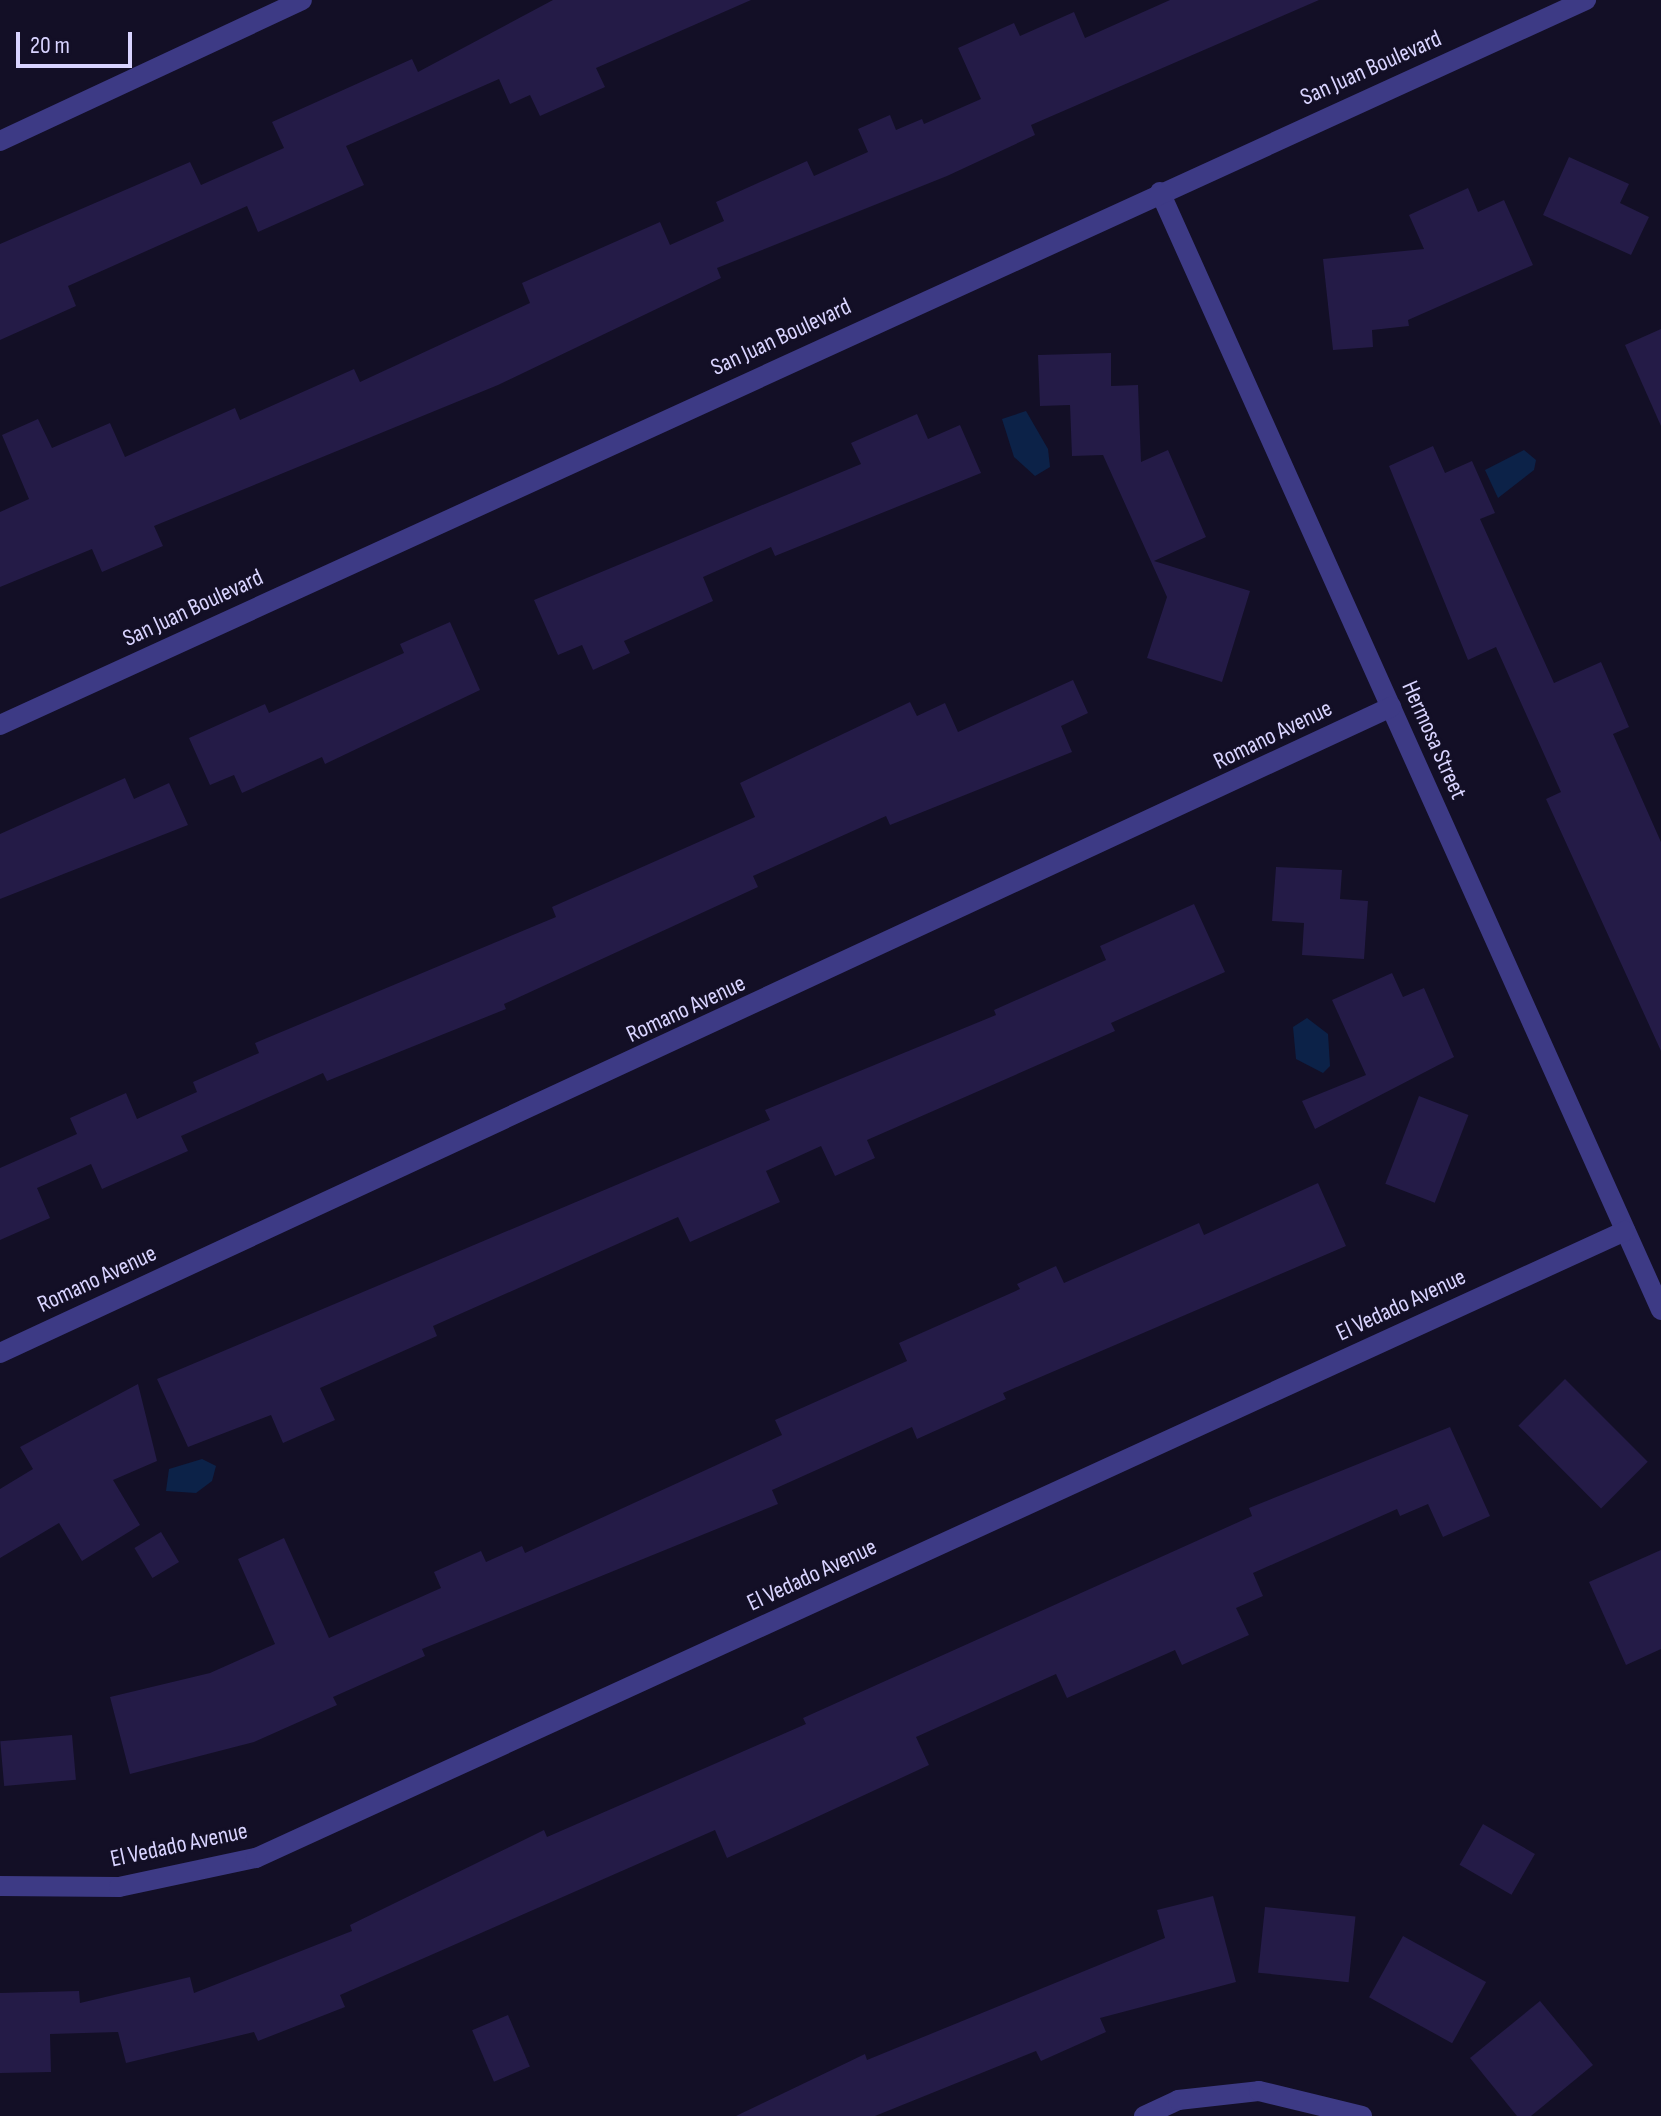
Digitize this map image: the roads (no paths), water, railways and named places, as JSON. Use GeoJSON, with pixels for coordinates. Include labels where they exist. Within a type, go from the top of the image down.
{"type":"FeatureCollection","features":[{"type":"Feature","properties":{"kind":"street"},"geometry":{"type":"LineString","coordinates":[[0,141],[302,0]]}},
{"type":"Feature","properties":{"kind":"street","name":"San Juan Boulevard"},"geometry":{"type":"LineString","coordinates":[[0,725],[1160,192],[1586,0]]}},
{"type":"Feature","properties":{"kind":"street","name":"Hermosa Street"},"geometry":{"type":"LineString","coordinates":[[1160,192],[1661,1310]]}},
{"type":"Feature","properties":{"kind":"street","name":"Romano Avenue"},"geometry":{"type":"LineString","coordinates":[[0,1353],[1391,707]]}},
{"type":"Feature","properties":{"kind":"street","name":"El Vedado Avenue"},"geometry":{"type":"LineString","coordinates":[[0,1886],[119,1887],[256,1858],[1625,1231]]}},
{"type":"Feature","properties":{"kind":"street"},"geometry":{"type":"LineString","coordinates":[[1144,2116],[1178,2100],[1259,2091],[1362,2116]]}},
{"type":"Feature","properties":{"kind":"water"},"geometry":{"type":"Polygon","coordinates":[[[1026,411],[1048,449],[1050,467],[1035,476],[1014,457],[1002,419],[1026,411]]]}},
{"type":"Feature","properties":{"kind":"water"},"geometry":{"type":"Polygon","coordinates":[[[1524,450],[1536,460],[1534,470],[1498,498],[1485,470],[1524,450]]]}},
{"type":"Feature","properties":{"kind":"water"},"geometry":{"type":"Polygon","coordinates":[[[1307,1018],[1328,1034],[1330,1066],[1323,1073],[1296,1059],[1293,1027],[1307,1018]]]}},
{"type":"Feature","properties":{"kind":"water"},"geometry":{"type":"Polygon","coordinates":[[[202,1459],[216,1466],[212,1481],[196,1493],[166,1491],[169,1469],[202,1459]]]}}]}
